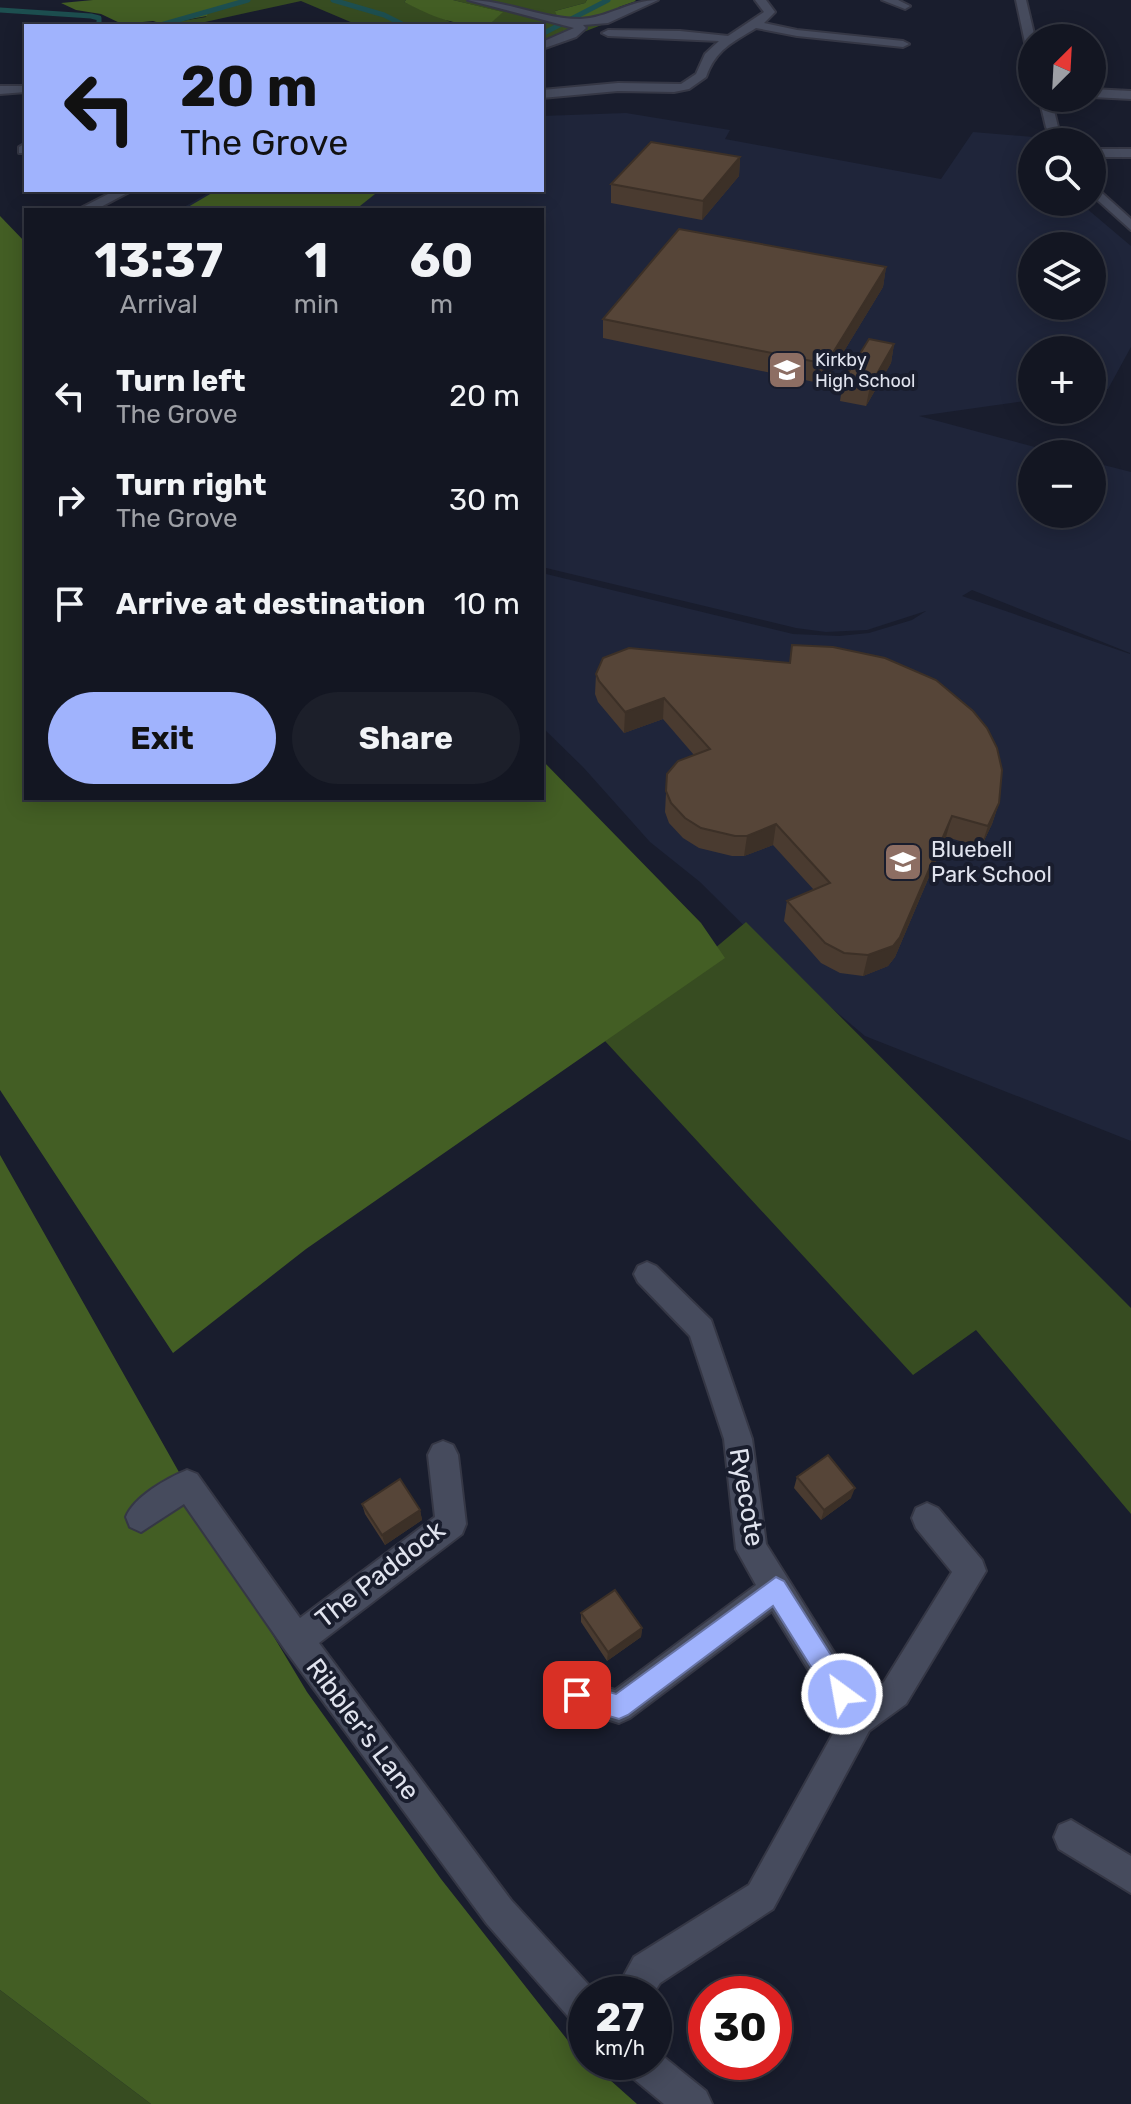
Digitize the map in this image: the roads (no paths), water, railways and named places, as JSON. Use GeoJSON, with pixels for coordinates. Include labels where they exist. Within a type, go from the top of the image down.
{"type":"FeatureCollection","features":[{"type":"Feature","properties":{"kind":"street"},"geometry":{"type":"LineString","coordinates":[[473,0],[575,22],[604,21],[653,0]]}},
{"type":"Feature","properties":{"kind":"street"},"geometry":{"type":"LineString","coordinates":[[544,94],[589,92],[621,86],[673,89],[696,83],[702,75],[704,59],[729,39],[759,25],[770,12],[760,0]]}},
{"type":"Feature","properties":{"kind":"street"},"geometry":{"type":"LineString","coordinates":[[887,0],[905,6]]}},
{"type":"Feature","properties":{"kind":"street"},"geometry":{"type":"LineString","coordinates":[[1021,0],[1027,24]]}},
{"type":"Feature","properties":{"kind":"street"},"geometry":{"type":"LineString","coordinates":[[544,45],[572,35],[580,28],[575,22]]}},
{"type":"Feature","properties":{"kind":"street"},"geometry":{"type":"LineString","coordinates":[[759,25],[797,33],[903,44]]}},
{"type":"Feature","properties":{"kind":"street"},"geometry":{"type":"LineString","coordinates":[[608,33],[666,33],[729,39]]}},
{"type":"Feature","properties":{"kind":"street"},"geometry":{"type":"LineString","coordinates":[[0,90],[24,91]]}},
{"type":"Feature","properties":{"kind":"street"},"geometry":{"type":"LineString","coordinates":[[1106,94],[1131,95]]}},
{"type":"Feature","properties":{"kind":"street"},"geometry":{"type":"LineString","coordinates":[[1106,153],[1131,153]]}},
{"type":"Feature","properties":{"kind":"street"},"geometry":{"type":"LineString","coordinates":[[88,208],[122,192]]}},
{"type":"Feature","properties":{"kind":"street"},"geometry":{"type":"LineString","coordinates":[[1106,202],[1131,226]]}},
{"type":"Feature","properties":{"kind":"street","name":"Ryecote"},"geometry":{"type":"LineString","coordinates":[[647,1274],[701,1329],[738,1439],[751,1549],[858,1720]]}},
{"type":"Feature","properties":{"kind":"street","name":"The Paddock"},"geometry":{"type":"LineString","coordinates":[[297,1640],[451,1524],[443,1455]]}},
{"type":"Feature","properties":{"kind":"street","name":"Ribbler's Lane"},"geometry":{"type":"LineString","coordinates":[[141,1517],[187,1484],[297,1640],[499,1912],[568,1989]]}},
{"type":"Feature","properties":{"kind":"street"},"geometry":{"type":"LineString","coordinates":[[643,1976],[647,1970],[761,1897],[858,1720],[895,1693],[971,1571],[927,1518]]}},
{"type":"Feature","properties":{"kind":"street"},"geometry":{"type":"LineString","coordinates":[[577,1695],[619,1707],[776,1589]]}},
{"type":"Feature","properties":{"kind":"street"},"geometry":{"type":"LineString","coordinates":[[1071,1837],[1131,1876]]}},
{"type":"Feature","properties":{"kind":"street"},"geometry":{"type":"LineString","coordinates":[[664,2080],[693,2104]]}},
{"type":"Feature","properties":{"kind":"waterway"},"geometry":{"type":"LineString","coordinates":[[164,24],[248,0]]}},
{"type":"Feature","properties":{"kind":"waterway"},"geometry":{"type":"LineString","coordinates":[[333,0],[384,15],[402,24]]}},
{"type":"Feature","properties":{"kind":"waterway"},"geometry":{"type":"LineString","coordinates":[[544,33],[608,0]]}},
{"type":"Feature","properties":{"kind":"waterway"},"geometry":{"type":"LineString","coordinates":[[0,10],[91,16],[99,18],[99,24]]}},
{"type":"Feature","properties":{"kind":"place","name":"Kirkby High School"},"geometry":{"type":"Point","coordinates":[787,370]}},
{"type":"Feature","properties":{"kind":"place","name":"Bluebell Park School"},"geometry":{"type":"Point","coordinates":[903,862]}}]}
